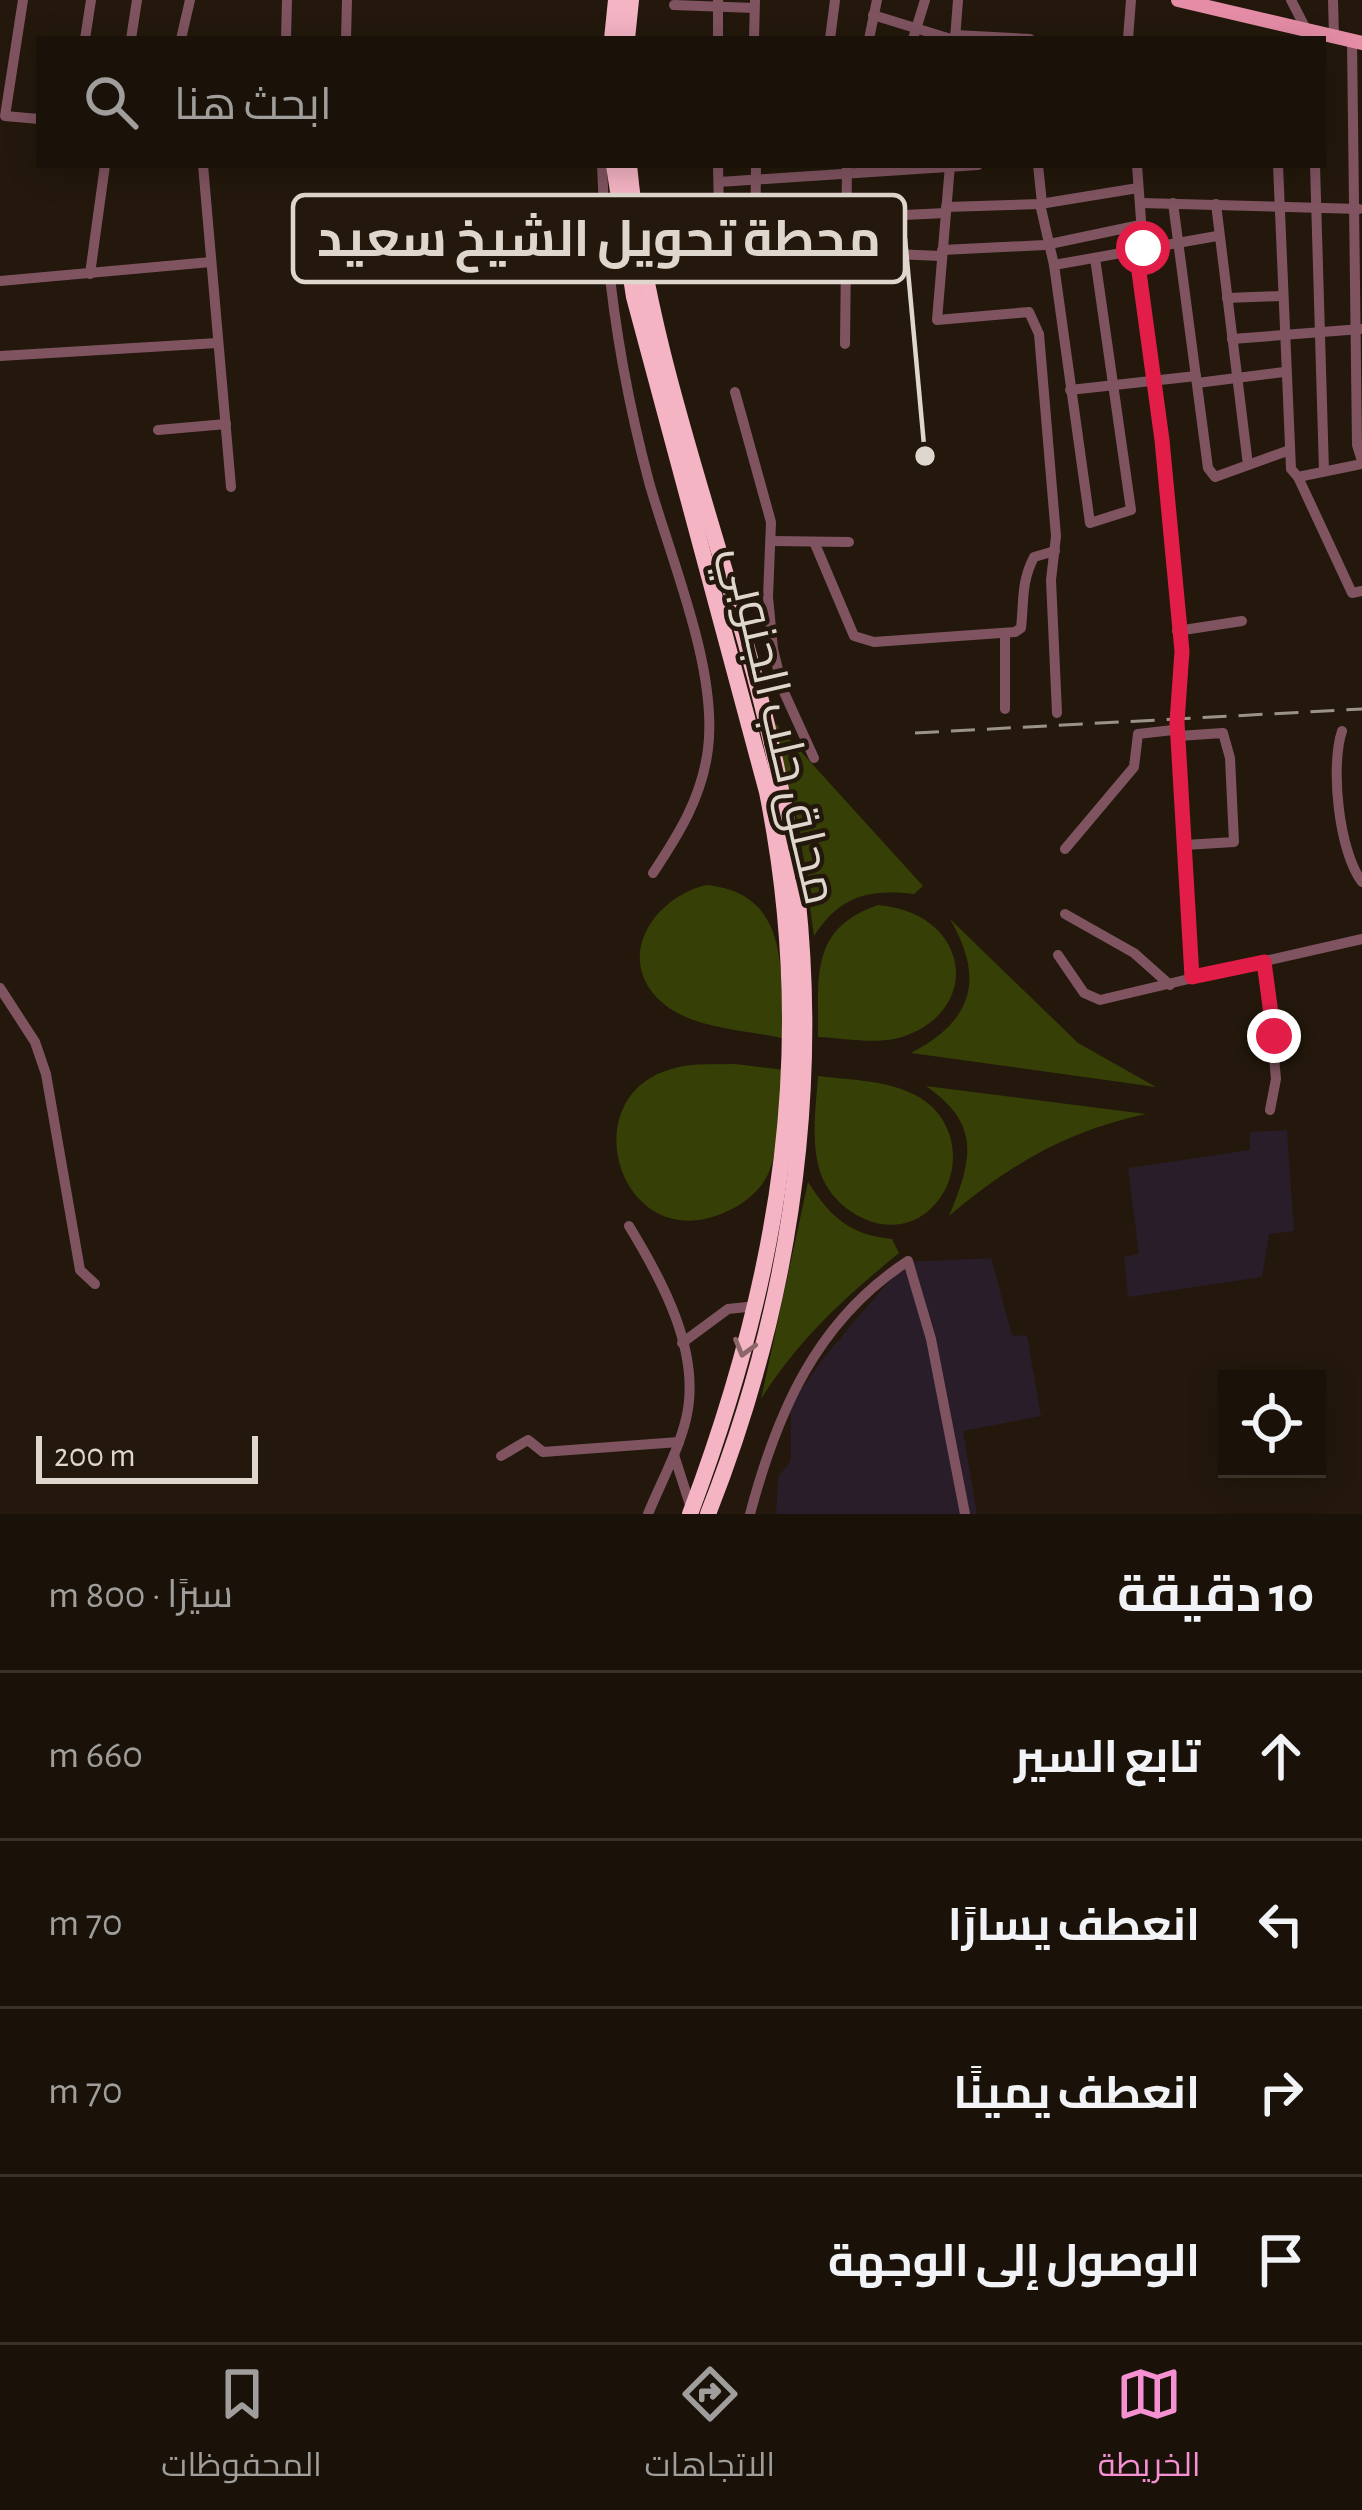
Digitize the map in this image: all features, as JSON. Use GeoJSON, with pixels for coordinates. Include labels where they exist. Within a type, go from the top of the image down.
{"type":"FeatureCollection","features":[{"type":"Feature","properties":{"kind":"highway"},"geometry":{"type":"LineString","coordinates":[[613,36],[619,1]]}},
{"type":"Feature","properties":{"kind":"highway"},"geometry":{"type":"LineString","coordinates":[[619,1],[626,36]]}},
{"type":"Feature","properties":{"kind":"highway","name":"محلق حلب الجنوبي"},"geometry":{"type":"LineString","coordinates":[[614,168],[634,297],[747,706],[783,874],[793,1004],[782,1179],[756,1306],[697,1512]]}},
{"type":"Feature","properties":{"kind":"highway","name":"محلق حلب الجنوبي"},"geometry":{"type":"LineString","coordinates":[[629,168],[648,292],[778,773],[803,935],[807,1023],[800,1168],[764,1350],[697,1512]]}},
{"type":"Feature","properties":{"kind":"main road"},"geometry":{"type":"LineString","coordinates":[[1178,0],[1230,6],[1278,31],[1320,35]]}},
{"type":"Feature","properties":{"kind":"main road"},"geometry":{"type":"LineString","coordinates":[[1326,36],[1357,42]]}},
{"type":"Feature","properties":{"kind":"street"},"geometry":{"type":"LineString","coordinates":[[23,0],[5,116],[36,119]]}},
{"type":"Feature","properties":{"kind":"street"},"geometry":{"type":"LineString","coordinates":[[86,36],[92,0]]}},
{"type":"Feature","properties":{"kind":"street"},"geometry":{"type":"LineString","coordinates":[[131,36],[136,0]]}},
{"type":"Feature","properties":{"kind":"street"},"geometry":{"type":"LineString","coordinates":[[182,36],[190,0]]}},
{"type":"Feature","properties":{"kind":"street"},"geometry":{"type":"LineString","coordinates":[[286,36],[287,0]]}},
{"type":"Feature","properties":{"kind":"street"},"geometry":{"type":"LineString","coordinates":[[346,36],[347,0]]}},
{"type":"Feature","properties":{"kind":"street"},"geometry":{"type":"LineString","coordinates":[[830,36],[835,0]]}},
{"type":"Feature","properties":{"kind":"street"},"geometry":{"type":"LineString","coordinates":[[870,36],[877,0]]}},
{"type":"Feature","properties":{"kind":"street"},"geometry":{"type":"LineString","coordinates":[[873,15],[914,34],[925,0]]}},
{"type":"Feature","properties":{"kind":"street"},"geometry":{"type":"LineString","coordinates":[[954,36],[958,0]]}},
{"type":"Feature","properties":{"kind":"street"},"geometry":{"type":"LineString","coordinates":[[1128,36],[1131,0]]}},
{"type":"Feature","properties":{"kind":"street"},"geometry":{"type":"LineString","coordinates":[[1291,0],[1320,35],[1334,0]]}},
{"type":"Feature","properties":{"kind":"street"},"geometry":{"type":"LineString","coordinates":[[718,4],[718,36]]}},
{"type":"Feature","properties":{"kind":"street"},"geometry":{"type":"LineString","coordinates":[[674,5],[755,4],[756,36]]}},
{"type":"Feature","properties":{"kind":"street"},"geometry":{"type":"LineString","coordinates":[[1298,477],[1362,463],[1357,445],[1357,42]]}},
{"type":"Feature","properties":{"kind":"street"},"geometry":{"type":"LineString","coordinates":[[90,274],[105,168]]}},
{"type":"Feature","properties":{"kind":"street"},"geometry":{"type":"LineString","coordinates":[[203,168],[231,487]]}},
{"type":"Feature","properties":{"kind":"street"},"geometry":{"type":"LineString","coordinates":[[602,168],[609,299],[648,477],[706,687],[709,747],[695,806],[652,873]]}},
{"type":"Feature","properties":{"kind":"street"},"geometry":{"type":"LineString","coordinates":[[718,168],[720,259]]}},
{"type":"Feature","properties":{"kind":"street"},"geometry":{"type":"LineString","coordinates":[[755,258],[756,168]]}},
{"type":"Feature","properties":{"kind":"street"},"geometry":{"type":"LineString","coordinates":[[718,182],[812,171],[916,168]]}},
{"type":"Feature","properties":{"kind":"street"},"geometry":{"type":"LineString","coordinates":[[950,168],[938,320],[1007,311],[1029,312],[1036,319],[1055,551],[1051,580],[1057,713]]}},
{"type":"Feature","properties":{"kind":"street"},"geometry":{"type":"LineString","coordinates":[[1038,168],[1045,245],[1054,265],[1090,523],[1130,510],[1095,258]]}},
{"type":"Feature","properties":{"kind":"street"},"geometry":{"type":"LineString","coordinates":[[1136,168],[1139,249],[1182,651],[1177,722],[1192,977]]}},
{"type":"Feature","properties":{"kind":"street"},"geometry":{"type":"LineString","coordinates":[[1278,168],[1287,451],[1352,593],[1362,591]]}},
{"type":"Feature","properties":{"kind":"street"},"geometry":{"type":"LineString","coordinates":[[1316,168],[1324,471]]}},
{"type":"Feature","properties":{"kind":"street"},"geometry":{"type":"LineString","coordinates":[[845,344],[847,170]]}},
{"type":"Feature","properties":{"kind":"street"},"geometry":{"type":"LineString","coordinates":[[756,222],[1041,204],[1138,188]]}},
{"type":"Feature","properties":{"kind":"street"},"geometry":{"type":"LineString","coordinates":[[1141,203],[1359,209]]}},
{"type":"Feature","properties":{"kind":"street"},"geometry":{"type":"LineString","coordinates":[[1173,203],[1208,468],[1215,477],[1287,451]]}},
{"type":"Feature","properties":{"kind":"street"},"geometry":{"type":"LineString","coordinates":[[1216,204],[1216,236],[1248,465]]}},
{"type":"Feature","properties":{"kind":"street"},"geometry":{"type":"LineString","coordinates":[[846,252],[941,253],[1045,245],[1140,225]]}},
{"type":"Feature","properties":{"kind":"street"},"geometry":{"type":"LineString","coordinates":[[1054,265],[1216,236]]}},
{"type":"Feature","properties":{"kind":"street"},"geometry":{"type":"LineString","coordinates":[[0,281],[211,262]]}},
{"type":"Feature","properties":{"kind":"street"},"geometry":{"type":"LineString","coordinates":[[1227,298],[1281,296]]}},
{"type":"Feature","properties":{"kind":"street"},"geometry":{"type":"LineString","coordinates":[[1232,339],[1359,329]]}},
{"type":"Feature","properties":{"kind":"street"},"geometry":{"type":"LineString","coordinates":[[0,356],[217,343]]}},
{"type":"Feature","properties":{"kind":"street"},"geometry":{"type":"LineString","coordinates":[[1070,390],[1284,372]]}},
{"type":"Feature","properties":{"kind":"street"},"geometry":{"type":"LineString","coordinates":[[735,392],[758,457],[772,541],[768,597],[773,649],[782,690],[814,758]]}},
{"type":"Feature","properties":{"kind":"street"},"geometry":{"type":"LineString","coordinates":[[158,430],[226,424]]}},
{"type":"Feature","properties":{"kind":"street"},"geometry":{"type":"LineString","coordinates":[[772,541],[849,542]]}},
{"type":"Feature","properties":{"kind":"street"},"geometry":{"type":"LineString","coordinates":[[815,544],[854,636],[886,642],[1021,628],[1021,589],[1034,556],[1055,551]]}},
{"type":"Feature","properties":{"kind":"street"},"geometry":{"type":"LineString","coordinates":[[1177,631],[1242,621]]}},
{"type":"Feature","properties":{"kind":"street"},"geometry":{"type":"LineString","coordinates":[[1005,633],[1005,709]]}},
{"type":"Feature","properties":{"kind":"street"},"geometry":{"type":"LineString","coordinates":[[1065,849],[1134,766],[1138,734],[1173,730],[1177,722]]}},
{"type":"Feature","properties":{"kind":"street"},"geometry":{"type":"LineString","coordinates":[[1342,731],[1337,790],[1347,855],[1362,882]]}},
{"type":"Feature","properties":{"kind":"street"},"geometry":{"type":"LineString","coordinates":[[1178,736],[1223,733],[1235,813],[1234,842],[1185,845]]}},
{"type":"Feature","properties":{"kind":"street"},"geometry":{"type":"LineString","coordinates":[[1065,914],[1134,953],[1170,985]]}},
{"type":"Feature","properties":{"kind":"street"},"geometry":{"type":"LineString","coordinates":[[1058,955],[1092,999],[1362,939]]}},
{"type":"Feature","properties":{"kind":"street"},"geometry":{"type":"LineString","coordinates":[[1264,962],[1276,1078],[1270,1110]]}},
{"type":"Feature","properties":{"kind":"street"},"geometry":{"type":"LineString","coordinates":[[0,988],[35,1042],[46,1074],[80,1270],[95,1284]]}},
{"type":"Feature","properties":{"kind":"street"},"geometry":{"type":"LineString","coordinates":[[628,1226],[655,1268],[682,1343],[690,1381],[679,1442],[648,1514]]}},
{"type":"Feature","properties":{"kind":"street"},"geometry":{"type":"LineString","coordinates":[[750,1514],[773,1429],[805,1368],[862,1299],[908,1261],[932,1340],[965,1514]]}},
{"type":"Feature","properties":{"kind":"street"},"geometry":{"type":"LineString","coordinates":[[682,1343],[728,1309],[756,1306]]}},
{"type":"Feature","properties":{"kind":"street"},"geometry":{"type":"LineString","coordinates":[[501,1456],[528,1440],[543,1452],[679,1442]]}},
{"type":"Feature","properties":{"kind":"street"},"geometry":{"type":"LineString","coordinates":[[674,1455],[697,1512]]}},
{"type":"Feature","properties":{"kind":"shaded area"},"geometry":{"type":"Polygon","coordinates":[[[1287,1130],[1294,1231],[1269,1234],[1262,1277],[1128,1297],[1124,1257],[1139,1254],[1128,1168],[1250,1150],[1250,1132],[1287,1130]]]}},
{"type":"Feature","properties":{"kind":"shaded area"},"geometry":{"type":"Polygon","coordinates":[[[991,1258],[1012,1335],[1027,1336],[1041,1416],[963,1431],[977,1514],[776,1514],[778,1477],[791,1460],[791,1404],[825,1356],[905,1262],[991,1258]]]}},
{"type":"Feature","properties":{"kind":"green space"},"geometry":{"type":"Polygon","coordinates":[[[774,722],[923,886],[914,894],[856,898],[834,912],[814,936],[799,827],[774,722]]]}},
{"type":"Feature","properties":{"kind":"green space"},"geometry":{"type":"Polygon","coordinates":[[[706,885],[734,891],[754,903],[767,920],[780,963],[782,1038],[690,1019],[664,1004],[649,987],[641,969],[645,933],[669,903],[706,885]]]}},
{"type":"Feature","properties":{"kind":"green space"},"geometry":{"type":"Polygon","coordinates":[[[878,905],[909,912],[932,925],[948,943],[955,985],[946,1006],[928,1024],[902,1037],[871,1041],[818,1037],[819,974],[829,941],[856,915],[878,905]]]}},
{"type":"Feature","properties":{"kind":"green space"},"geometry":{"type":"Polygon","coordinates":[[[950,919],[1078,1043],[1156,1087],[911,1053],[948,1027],[967,996],[967,961],[950,919]]]}},
{"type":"Feature","properties":{"kind":"green space"},"geometry":{"type":"Polygon","coordinates":[[[735,1064],[784,1070],[778,1135],[766,1178],[730,1210],[692,1221],[660,1214],[636,1195],[621,1168],[616,1137],[624,1107],[644,1082],[679,1067],[735,1064]]]}},
{"type":"Feature","properties":{"kind":"green space"},"geometry":{"type":"Polygon","coordinates":[[[818,1076],[906,1091],[942,1119],[953,1151],[952,1167],[940,1199],[927,1212],[895,1225],[879,1223],[862,1218],[835,1198],[817,1157],[818,1076]]]}},
{"type":"Feature","properties":{"kind":"green space"},"geometry":{"type":"Polygon","coordinates":[[[926,1086],[1146,1114],[1090,1130],[1041,1152],[949,1216],[963,1178],[967,1145],[956,1115],[926,1086]]]}},
{"type":"Feature","properties":{"kind":"green space"},"geometry":{"type":"Polygon","coordinates":[[[808,1182],[842,1222],[892,1239],[899,1253],[824,1320],[761,1399],[808,1182]]]}},
{"type":"Feature","properties":{"kind":"railway"},"geometry":{"type":"LineString","coordinates":[[915,733],[1362,709]]}},
{"type":"Feature","properties":{"kind":"place","name":"محطة تحويل الشيخ سعيد"},"geometry":{"type":"Point","coordinates":[925,456]}},
{"type":"Feature","properties":{"kind":"route"},"geometry":{"type":"LineString","coordinates":[[1143,248],[1136,250],[1162,440],[1182,651],[1182,710],[1177,722],[1192,977],[1264,962],[1274,1036]]}}]}
